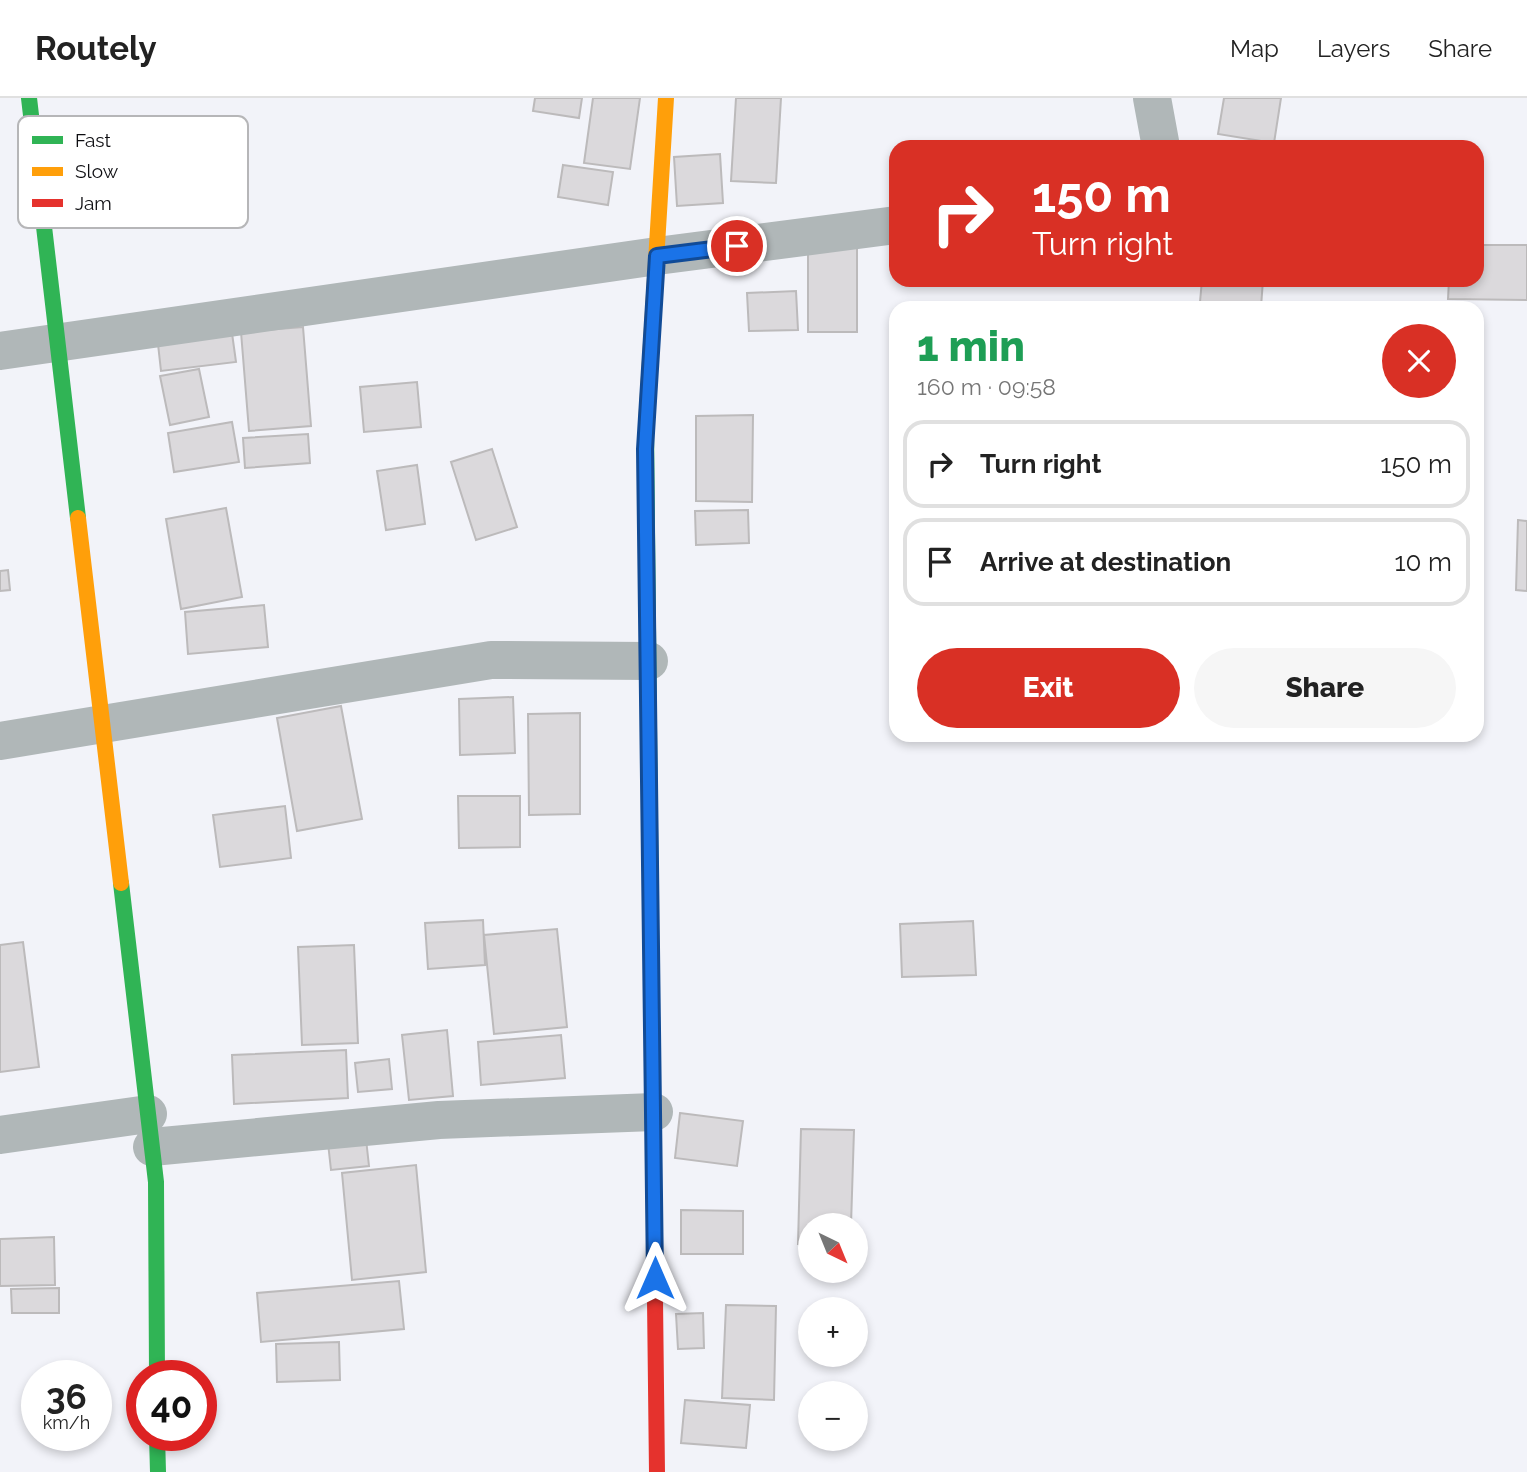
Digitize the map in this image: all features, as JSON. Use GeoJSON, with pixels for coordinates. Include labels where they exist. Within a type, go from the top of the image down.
{"type":"FeatureCollection","features":[{"type":"Feature","properties":{"kind":"street"},"geometry":{"type":"LineString","coordinates":[[29,98],[31,116]]}},
{"type":"Feature","properties":{"kind":"street"},"geometry":{"type":"LineString","coordinates":[[657,1472],[645,449],[666,98]]}},
{"type":"Feature","properties":{"kind":"street"},"geometry":{"type":"LineString","coordinates":[[1152,98],[1160,140]]}},
{"type":"Feature","properties":{"kind":"street"},"geometry":{"type":"LineString","coordinates":[[0,351],[657,256],[889,226]]}},
{"type":"Feature","properties":{"kind":"street"},"geometry":{"type":"LineString","coordinates":[[44,228],[156,1182],[157,1360]]}},
{"type":"Feature","properties":{"kind":"street"},"geometry":{"type":"LineString","coordinates":[[0,741],[491,660],[649,661]]}},
{"type":"Feature","properties":{"kind":"street"},"geometry":{"type":"LineString","coordinates":[[0,1135],[654,1112]]}},
{"type":"Feature","properties":{"kind":"street"},"geometry":{"type":"LineString","coordinates":[[157,1451],[158,1472]]}},
{"type":"Feature","properties":{"kind":"building"},"geometry":{"type":"Polygon","coordinates":[[[535,98],[582,98],[579,118],[533,111],[535,98]]]}},
{"type":"Feature","properties":{"kind":"building"},"geometry":{"type":"Polygon","coordinates":[[[593,98],[640,98],[630,169],[584,163],[593,98]]]}},
{"type":"Feature","properties":{"kind":"building"},"geometry":{"type":"Polygon","coordinates":[[[736,98],[781,98],[776,183],[731,181],[736,98]]]}},
{"type":"Feature","properties":{"kind":"building"},"geometry":{"type":"Polygon","coordinates":[[[1224,98],[1281,98],[1274,140],[1218,134],[1224,98]]]}},
{"type":"Feature","properties":{"kind":"building"},"geometry":{"type":"Polygon","coordinates":[[[720,154],[723,203],[677,206],[674,157],[720,154]]]}},
{"type":"Feature","properties":{"kind":"building"},"geometry":{"type":"Polygon","coordinates":[[[563,165],[613,172],[608,205],[558,197],[563,165]]]}},
{"type":"Feature","properties":{"kind":"building"},"geometry":{"type":"Polygon","coordinates":[[[808,241],[857,241],[857,332],[808,332],[808,241]]]}},
{"type":"Feature","properties":{"kind":"building"},"geometry":{"type":"Polygon","coordinates":[[[1484,245],[1527,245],[1527,300],[1448,299],[1449,287],[1484,287],[1484,245]]]}},
{"type":"Feature","properties":{"kind":"building"},"geometry":{"type":"Polygon","coordinates":[[[1201,287],[1262,287],[1261,301],[1200,301],[1201,287]]]}},
{"type":"Feature","properties":{"kind":"building"},"geometry":{"type":"Polygon","coordinates":[[[796,291],[798,330],[749,331],[747,293],[796,291]]]}},
{"type":"Feature","properties":{"kind":"building"},"geometry":{"type":"Polygon","coordinates":[[[231,326],[236,362],[161,371],[157,335],[231,326]]]}},
{"type":"Feature","properties":{"kind":"building"},"geometry":{"type":"Polygon","coordinates":[[[303,327],[311,426],[249,431],[241,332],[303,327]]]}},
{"type":"Feature","properties":{"kind":"building"},"geometry":{"type":"Polygon","coordinates":[[[199,369],[209,417],[170,425],[160,376],[199,369]]]}},
{"type":"Feature","properties":{"kind":"building"},"geometry":{"type":"Polygon","coordinates":[[[417,382],[421,427],[364,432],[360,387],[417,382]]]}},
{"type":"Feature","properties":{"kind":"building"},"geometry":{"type":"Polygon","coordinates":[[[753,415],[752,502],[696,501],[696,416],[753,415]]]}},
{"type":"Feature","properties":{"kind":"building"},"geometry":{"type":"Polygon","coordinates":[[[232,422],[239,462],[174,472],[168,433],[232,422]]]}},
{"type":"Feature","properties":{"kind":"building"},"geometry":{"type":"Polygon","coordinates":[[[308,434],[310,463],[245,468],[243,438],[308,434]]]}},
{"type":"Feature","properties":{"kind":"building"},"geometry":{"type":"Polygon","coordinates":[[[492,449],[517,527],[476,540],[451,462],[492,449]]]}},
{"type":"Feature","properties":{"kind":"building"},"geometry":{"type":"Polygon","coordinates":[[[417,465],[425,524],[386,530],[377,471],[417,465]]]}},
{"type":"Feature","properties":{"kind":"building"},"geometry":{"type":"Polygon","coordinates":[[[226,508],[242,597],[181,609],[166,519],[226,508]]]}},
{"type":"Feature","properties":{"kind":"building"},"geometry":{"type":"Polygon","coordinates":[[[748,510],[749,543],[696,545],[695,511],[748,510]]]}},
{"type":"Feature","properties":{"kind":"building"},"geometry":{"type":"Polygon","coordinates":[[[1518,520],[1527,521],[1527,591],[1516,590],[1518,520]]]}},
{"type":"Feature","properties":{"kind":"building"},"geometry":{"type":"Polygon","coordinates":[[[8,570],[10,590],[0,591],[0,571],[8,570]]]}},
{"type":"Feature","properties":{"kind":"building"},"geometry":{"type":"Polygon","coordinates":[[[264,605],[268,647],[188,654],[185,612],[264,605]]]}},
{"type":"Feature","properties":{"kind":"building"},"geometry":{"type":"Polygon","coordinates":[[[513,697],[515,753],[460,755],[459,699],[513,697]]]}},
{"type":"Feature","properties":{"kind":"building"},"geometry":{"type":"Polygon","coordinates":[[[341,706],[362,819],[297,831],[277,718],[341,706]]]}},
{"type":"Feature","properties":{"kind":"building"},"geometry":{"type":"Polygon","coordinates":[[[580,713],[580,814],[529,815],[528,714],[580,713]]]}},
{"type":"Feature","properties":{"kind":"building"},"geometry":{"type":"Polygon","coordinates":[[[458,796],[520,796],[520,847],[459,848],[458,796]]]}},
{"type":"Feature","properties":{"kind":"building"},"geometry":{"type":"Polygon","coordinates":[[[285,806],[291,858],[220,867],[213,815],[285,806]]]}},
{"type":"Feature","properties":{"kind":"building"},"geometry":{"type":"Polygon","coordinates":[[[483,920],[485,965],[428,969],[425,923],[483,920]]]}},
{"type":"Feature","properties":{"kind":"building"},"geometry":{"type":"Polygon","coordinates":[[[973,921],[976,975],[902,977],[900,924],[973,921]]]}},
{"type":"Feature","properties":{"kind":"building"},"geometry":{"type":"Polygon","coordinates":[[[557,929],[567,1027],[494,1034],[484,935],[557,929]]]}},
{"type":"Feature","properties":{"kind":"building"},"geometry":{"type":"Polygon","coordinates":[[[23,942],[39,1067],[0,1072],[0,945],[23,942]]]}},
{"type":"Feature","properties":{"kind":"building"},"geometry":{"type":"Polygon","coordinates":[[[354,945],[358,1043],[302,1045],[298,947],[354,945]]]}},
{"type":"Feature","properties":{"kind":"building"},"geometry":{"type":"Polygon","coordinates":[[[447,1030],[453,1096],[409,1100],[402,1035],[447,1030]]]}},
{"type":"Feature","properties":{"kind":"building"},"geometry":{"type":"Polygon","coordinates":[[[561,1035],[565,1078],[481,1085],[478,1042],[561,1035]]]}},
{"type":"Feature","properties":{"kind":"building"},"geometry":{"type":"Polygon","coordinates":[[[346,1050],[348,1098],[234,1104],[232,1055],[346,1050]]]}},
{"type":"Feature","properties":{"kind":"building"},"geometry":{"type":"Polygon","coordinates":[[[389,1059],[392,1089],[358,1092],[355,1063],[389,1059]]]}},
{"type":"Feature","properties":{"kind":"building"},"geometry":{"type":"Polygon","coordinates":[[[680,1113],[743,1121],[737,1166],[675,1158],[680,1113]]]}},
{"type":"Feature","properties":{"kind":"building"},"geometry":{"type":"Polygon","coordinates":[[[801,1129],[854,1130],[851,1213],[799,1213],[801,1129]]]}},
{"type":"Feature","properties":{"kind":"building"},"geometry":{"type":"Polygon","coordinates":[[[366,1139],[369,1166],[331,1170],[328,1143],[366,1139]]]}},
{"type":"Feature","properties":{"kind":"building"},"geometry":{"type":"Polygon","coordinates":[[[416,1165],[426,1272],[352,1280],[342,1173],[416,1165]]]}},
{"type":"Feature","properties":{"kind":"building"},"geometry":{"type":"Polygon","coordinates":[[[681,1210],[743,1211],[743,1254],[681,1254],[681,1210]]]}},
{"type":"Feature","properties":{"kind":"building"},"geometry":{"type":"Polygon","coordinates":[[[54,1237],[55,1285],[0,1286],[0,1239],[54,1237]]]}},
{"type":"Feature","properties":{"kind":"building"},"geometry":{"type":"Polygon","coordinates":[[[399,1281],[404,1329],[261,1342],[257,1293],[399,1281]]]}},
{"type":"Feature","properties":{"kind":"building"},"geometry":{"type":"Polygon","coordinates":[[[59,1288],[59,1313],[12,1313],[11,1289],[59,1288]]]}},
{"type":"Feature","properties":{"kind":"building"},"geometry":{"type":"Polygon","coordinates":[[[726,1305],[776,1306],[774,1400],[722,1398],[726,1305]]]}},
{"type":"Feature","properties":{"kind":"building"},"geometry":{"type":"Polygon","coordinates":[[[703,1313],[704,1348],[678,1349],[676,1314],[703,1313]]]}},
{"type":"Feature","properties":{"kind":"building"},"geometry":{"type":"Polygon","coordinates":[[[339,1342],[340,1380],[277,1382],[276,1344],[339,1342]]]}},
{"type":"Feature","properties":{"kind":"building"},"geometry":{"type":"Polygon","coordinates":[[[685,1400],[750,1405],[746,1448],[681,1443],[685,1400]]]}},
{"type":"Feature","properties":{"kind":"traffic: fast"},"geometry":{"type":"LineString","coordinates":[[29,98],[31,116]]}},
{"type":"Feature","properties":{"kind":"traffic: fast"},"geometry":{"type":"LineString","coordinates":[[44,228],[78,518]]}},
{"type":"Feature","properties":{"kind":"traffic: fast"},"geometry":{"type":"LineString","coordinates":[[646,425],[653,1127]]}},
{"type":"Feature","properties":{"kind":"traffic: fast"},"geometry":{"type":"LineString","coordinates":[[121,883],[156,1182],[157,1360]]}},
{"type":"Feature","properties":{"kind":"traffic: fast"},"geometry":{"type":"LineString","coordinates":[[157,1451],[158,1472]]}},
{"type":"Feature","properties":{"kind":"traffic: slow"},"geometry":{"type":"LineString","coordinates":[[646,425],[666,98]]}},
{"type":"Feature","properties":{"kind":"traffic: slow"},"geometry":{"type":"LineString","coordinates":[[78,518],[121,883]]}},
{"type":"Feature","properties":{"kind":"traffic: jam"},"geometry":{"type":"LineString","coordinates":[[653,1127],[657,1472]]}},
{"type":"Feature","properties":{"kind":"route"},"geometry":{"type":"LineString","coordinates":[[655,1278],[645,449],[657,256],[737,246]]}}]}
